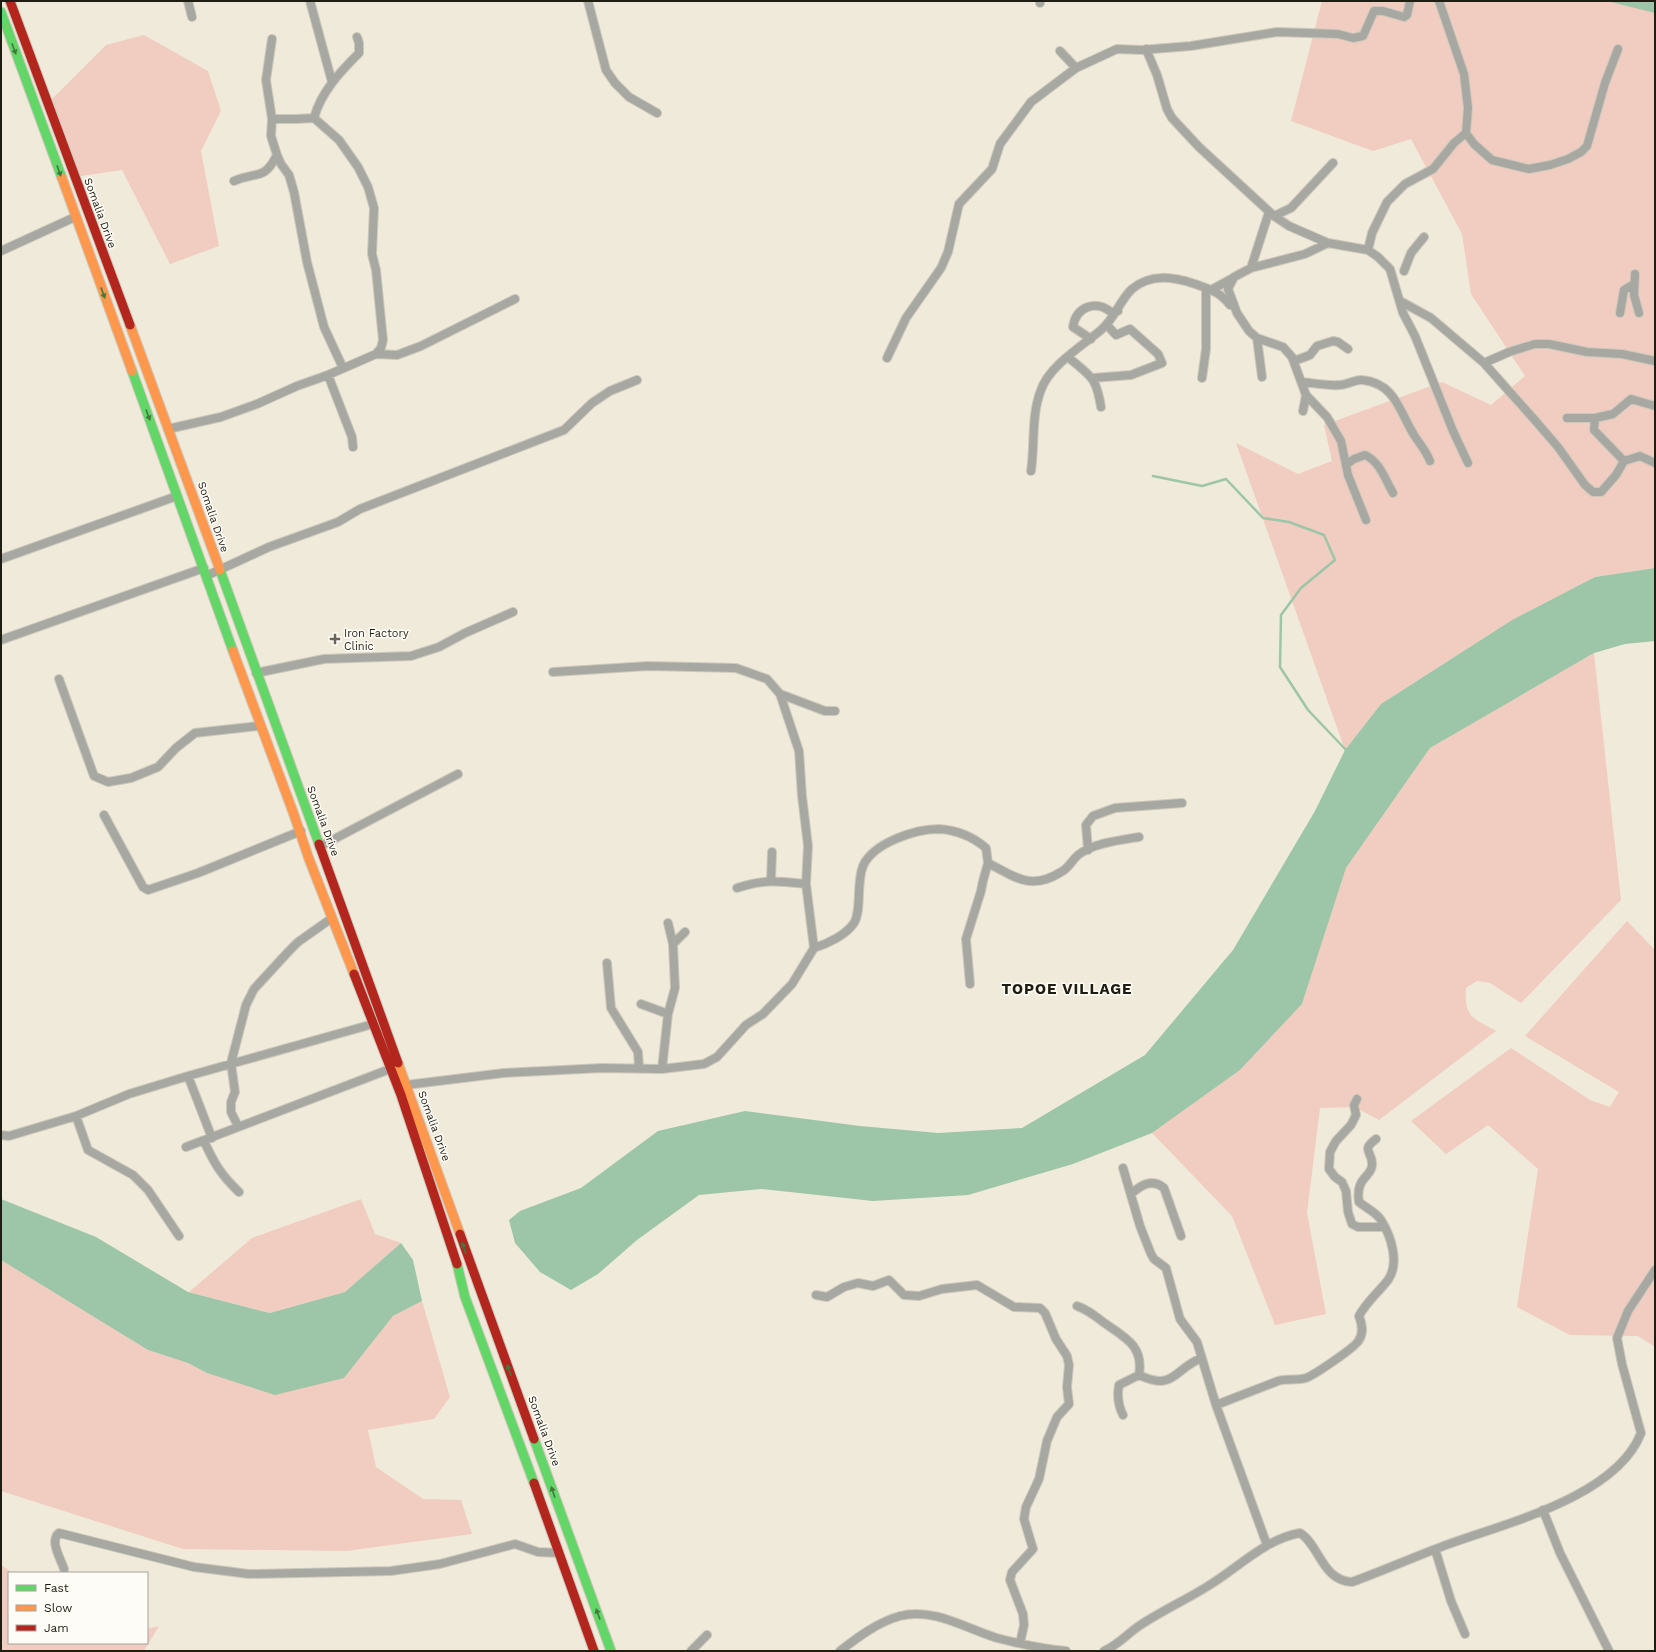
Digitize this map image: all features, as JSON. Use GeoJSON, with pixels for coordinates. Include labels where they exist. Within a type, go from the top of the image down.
{"type":"FeatureCollection","features":[{"type":"Feature","properties":{"kind":"main road","name":"Somalia Drive"},"geometry":{"type":"LineString","coordinates":[[10,1],[348,922],[446,1193],[469,1262],[611,1651]]}},
{"type":"Feature","properties":{"kind":"main road","name":"Somalia Drive"},"geometry":{"type":"LineString","coordinates":[[1,12],[205,572],[259,726],[401,1095],[458,1268],[465,1297],[512,1421],[594,1651]]}},
{"type":"Feature","properties":{"kind":"street"},"geometry":{"type":"LineString","coordinates":[[188,1],[192,18]]}},
{"type":"Feature","properties":{"kind":"street"},"geometry":{"type":"LineString","coordinates":[[310,1],[332,82]]}},
{"type":"Feature","properties":{"kind":"street"},"geometry":{"type":"LineString","coordinates":[[588,1],[606,70],[615,83],[629,97],[657,113]]}},
{"type":"Feature","properties":{"kind":"street"},"geometry":{"type":"LineString","coordinates":[[887,358],[906,318],[941,268],[948,252],[959,204],[992,169],[1000,144],[1031,102],[1076,68],[1117,49],[1191,46],[1277,32],[1338,34],[1353,38],[1359,37],[1363,36],[1374,11],[1383,10],[1404,17],[1407,15],[1410,1]]}},
{"type":"Feature","properties":{"kind":"street"},"geometry":{"type":"LineString","coordinates":[[1439,1],[1464,74],[1468,108],[1466,133],[1474,144],[1492,160],[1529,169],[1550,165],[1581,152],[1587,146],[1605,83],[1618,49]]}},
{"type":"Feature","properties":{"kind":"street"},"geometry":{"type":"LineString","coordinates":[[314,118],[319,102],[332,82],[359,54],[359,43],[357,37]]}},
{"type":"Feature","properties":{"kind":"street"},"geometry":{"type":"LineString","coordinates":[[272,39],[266,80],[272,119],[271,136],[281,164],[289,175],[294,192],[307,262],[324,327],[343,368]]}},
{"type":"Feature","properties":{"kind":"street"},"geometry":{"type":"LineString","coordinates":[[1146,49],[1157,75],[1167,109],[1172,118],[1199,147],[1272,214],[1289,226],[1328,243],[1368,250],[1378,257],[1390,269],[1403,312],[1415,336],[1453,431],[1468,463]]}},
{"type":"Feature","properties":{"kind":"street"},"geometry":{"type":"LineString","coordinates":[[1060,51],[1076,68]]}},
{"type":"Feature","properties":{"kind":"street"},"geometry":{"type":"LineString","coordinates":[[272,119],[296,120],[314,118],[339,140],[368,187],[374,208],[372,254],[376,270],[383,340],[381,348],[376,354]]}},
{"type":"Feature","properties":{"kind":"street"},"geometry":{"type":"LineString","coordinates":[[1368,250],[1372,234],[1387,202],[1405,184],[1433,169],[1454,143],[1466,133]]}},
{"type":"Feature","properties":{"kind":"street"},"geometry":{"type":"LineString","coordinates":[[234,182],[244,177],[263,174],[270,168],[277,155]]}},
{"type":"Feature","properties":{"kind":"street"},"geometry":{"type":"LineString","coordinates":[[1272,214],[1291,208],[1333,163]]}},
{"type":"Feature","properties":{"kind":"street"},"geometry":{"type":"LineString","coordinates":[[1251,268],[1272,214]]}},
{"type":"Feature","properties":{"kind":"street"},"geometry":{"type":"LineString","coordinates":[[1,251],[75,217]]}},
{"type":"Feature","properties":{"kind":"street"},"geometry":{"type":"LineString","coordinates":[[1404,271],[1411,253],[1418,242],[1424,237]]}},
{"type":"Feature","properties":{"kind":"street"},"geometry":{"type":"LineString","coordinates":[[1210,289],[1251,268],[1305,254],[1328,243]]}},
{"type":"Feature","properties":{"kind":"street"},"geometry":{"type":"LineString","coordinates":[[1635,274],[1634,301],[1639,312]]}},
{"type":"Feature","properties":{"kind":"street"},"geometry":{"type":"LineString","coordinates":[[1031,471],[1035,418],[1041,390],[1047,379],[1068,357],[1107,325],[1118,311],[1130,291],[1149,280],[1165,277],[1175,278],[1210,289],[1228,302],[1249,331],[1257,338],[1283,347],[1294,361],[1306,396],[1331,423],[1341,441],[1348,475],[1366,520]]}},
{"type":"Feature","properties":{"kind":"street"},"geometry":{"type":"LineString","coordinates":[[1234,277],[1228,289],[1237,313]]}},
{"type":"Feature","properties":{"kind":"street"},"geometry":{"type":"LineString","coordinates":[[1620,313],[1624,290],[1634,284]]}},
{"type":"Feature","properties":{"kind":"street"},"geometry":{"type":"LineString","coordinates":[[1202,378],[1206,349],[1210,289]]}},
{"type":"Feature","properties":{"kind":"street"},"geometry":{"type":"LineString","coordinates":[[168,429],[221,417],[257,404],[376,354],[398,355],[421,346],[515,299]]}},
{"type":"Feature","properties":{"kind":"street"},"geometry":{"type":"LineString","coordinates":[[1400,301],[1431,318],[1484,363],[1534,418],[1558,447],[1585,485],[1593,492],[1601,492],[1605,489],[1616,475],[1624,461],[1640,456],[1655,463]]}},
{"type":"Feature","properties":{"kind":"street"},"geometry":{"type":"LineString","coordinates":[[1090,339],[1073,327],[1083,308],[1091,305],[1105,307],[1111,312],[1118,311]]}},
{"type":"Feature","properties":{"kind":"street"},"geometry":{"type":"LineString","coordinates":[[1093,378],[1131,375],[1162,363],[1158,354],[1130,329],[1116,335],[1107,325]]}},
{"type":"Feature","properties":{"kind":"street"},"geometry":{"type":"LineString","coordinates":[[1257,338],[1262,377]]}},
{"type":"Feature","properties":{"kind":"street"},"geometry":{"type":"LineString","coordinates":[[1294,361],[1310,355],[1317,346],[1333,341],[1338,342],[1348,349]]}},
{"type":"Feature","properties":{"kind":"street"},"geometry":{"type":"LineString","coordinates":[[1484,363],[1509,352],[1535,344],[1550,344],[1587,352],[1622,354],[1655,361]]}},
{"type":"Feature","properties":{"kind":"street"},"geometry":{"type":"LineString","coordinates":[[1068,357],[1093,378],[1098,388],[1101,407]]}},
{"type":"Feature","properties":{"kind":"street"},"geometry":{"type":"LineString","coordinates":[[328,375],[352,437],[353,447]]}},
{"type":"Feature","properties":{"kind":"street"},"geometry":{"type":"LineString","coordinates":[[1302,382],[1339,386],[1351,384],[1355,380],[1361,379],[1379,385],[1392,394],[1403,410],[1416,438],[1424,448],[1430,461]]}},
{"type":"Feature","properties":{"kind":"street"},"geometry":{"type":"LineString","coordinates":[[1,640],[205,572],[220,571],[268,546],[338,522],[360,509],[564,430],[598,398],[610,391],[637,380]]}},
{"type":"Feature","properties":{"kind":"street"},"geometry":{"type":"LineString","coordinates":[[1303,411],[1306,396]]}},
{"type":"Feature","properties":{"kind":"street"},"geometry":{"type":"LineString","coordinates":[[1568,418],[1595,418],[1613,414],[1631,399],[1655,406]]}},
{"type":"Feature","properties":{"kind":"street"},"geometry":{"type":"LineString","coordinates":[[1595,418],[1594,430],[1624,461]]}},
{"type":"Feature","properties":{"kind":"street"},"geometry":{"type":"LineString","coordinates":[[1346,464],[1364,455],[1368,457],[1376,462],[1393,493]]}},
{"type":"Feature","properties":{"kind":"street"},"geometry":{"type":"LineString","coordinates":[[1,559],[177,496]]}},
{"type":"Feature","properties":{"kind":"street"},"geometry":{"type":"LineString","coordinates":[[256,673],[324,659],[411,656],[439,647],[465,633],[513,612]]}},
{"type":"Feature","properties":{"kind":"street"},"geometry":{"type":"LineString","coordinates":[[406,1085],[504,1073],[602,1068],[662,1069],[704,1064],[717,1057],[746,1026],[763,1014],[792,984],[814,948],[806,884],[808,846],[802,796],[799,751],[780,694],[767,679],[736,668],[648,666],[553,672]]}},
{"type":"Feature","properties":{"kind":"street"},"geometry":{"type":"LineString","coordinates":[[59,679],[94,776],[108,782],[131,778],[158,767],[176,748],[195,733],[259,726]]}},
{"type":"Feature","properties":{"kind":"street"},"geometry":{"type":"LineString","coordinates":[[780,694],[824,711],[835,711]]}},
{"type":"Feature","properties":{"kind":"street"},"geometry":{"type":"LineString","coordinates":[[319,846],[458,774]]}},
{"type":"Feature","properties":{"kind":"street"},"geometry":{"type":"LineString","coordinates":[[1088,850],[1086,825],[1093,816],[1115,808],[1182,803]]}},
{"type":"Feature","properties":{"kind":"street"},"geometry":{"type":"LineString","coordinates":[[104,816],[143,887],[148,890],[198,873],[301,832]]}},
{"type":"Feature","properties":{"kind":"street"},"geometry":{"type":"LineString","coordinates":[[814,948],[826,944],[851,927],[857,914],[859,878],[863,866],[870,855],[896,838],[939,829],[955,832],[969,836],[981,843],[986,848],[988,863],[982,891],[966,939],[970,984]]}},
{"type":"Feature","properties":{"kind":"street"},"geometry":{"type":"LineString","coordinates":[[988,863],[1025,882],[1041,880],[1061,873],[1070,866],[1078,855],[1088,850],[1112,842],[1139,837]]}},
{"type":"Feature","properties":{"kind":"street"},"geometry":{"type":"LineString","coordinates":[[771,880],[772,852]]}},
{"type":"Feature","properties":{"kind":"street"},"geometry":{"type":"LineString","coordinates":[[737,888],[754,882],[771,880],[806,884]]}},
{"type":"Feature","properties":{"kind":"street"},"geometry":{"type":"LineString","coordinates":[[238,1126],[231,1112],[231,1102],[235,1092],[232,1064],[246,1005],[254,989],[298,942],[332,918]]}},
{"type":"Feature","properties":{"kind":"street"},"geometry":{"type":"LineString","coordinates":[[662,1069],[668,1014],[676,988],[674,944],[668,922]]}},
{"type":"Feature","properties":{"kind":"street"},"geometry":{"type":"LineString","coordinates":[[674,944],[685,932]]}},
{"type":"Feature","properties":{"kind":"street"},"geometry":{"type":"LineString","coordinates":[[607,963],[611,1008],[638,1052],[639,1068]]}},
{"type":"Feature","properties":{"kind":"street"},"geometry":{"type":"LineString","coordinates":[[641,1004],[668,1014]]}},
{"type":"Feature","properties":{"kind":"street"},"geometry":{"type":"LineString","coordinates":[[1,1135],[9,1136],[76,1116],[129,1094],[373,1024]]}},
{"type":"Feature","properties":{"kind":"street"},"geometry":{"type":"LineString","coordinates":[[186,1147],[390,1069]]}},
{"type":"Feature","properties":{"kind":"street"},"geometry":{"type":"LineString","coordinates":[[188,1076],[208,1139],[214,1164],[222,1176],[239,1192]]}},
{"type":"Feature","properties":{"kind":"street"},"geometry":{"type":"LineString","coordinates":[[1357,1099],[1354,1105],[1356,1115],[1351,1126],[1336,1141],[1330,1152],[1329,1169],[1335,1178],[1342,1182],[1346,1190],[1348,1212],[1352,1224],[1358,1227],[1384,1227]]}},
{"type":"Feature","properties":{"kind":"street"},"geometry":{"type":"LineString","coordinates":[[76,1116],[88,1150],[133,1174],[148,1190],[179,1236]]}},
{"type":"Feature","properties":{"kind":"street"},"geometry":{"type":"LineString","coordinates":[[1216,1405],[1286,1378],[1296,1380],[1308,1377],[1338,1358],[1359,1342],[1362,1332],[1359,1316],[1365,1304],[1388,1280],[1394,1270],[1395,1256],[1384,1227],[1380,1219],[1359,1202],[1358,1196],[1361,1181],[1371,1171],[1372,1165],[1367,1150],[1368,1145],[1376,1139]]}},
{"type":"Feature","properties":{"kind":"street"},"geometry":{"type":"LineString","coordinates":[[1123,1168],[1140,1226],[1151,1254],[1154,1259],[1166,1268],[1180,1319],[1197,1342],[1216,1405],[1267,1545]]}},
{"type":"Feature","properties":{"kind":"street"},"geometry":{"type":"LineString","coordinates":[[1131,1194],[1140,1186],[1151,1182],[1161,1185],[1164,1188],[1181,1236]]}},
{"type":"Feature","properties":{"kind":"street"},"geometry":{"type":"LineString","coordinates":[[1104,1651],[1111,1648],[1138,1627],[1212,1584],[1267,1545],[1300,1533],[1306,1536],[1322,1564],[1344,1582],[1352,1582],[1435,1549],[1543,1510],[1577,1496],[1604,1479],[1618,1467],[1638,1442],[1641,1433],[1622,1364],[1617,1338],[1628,1311],[1655,1270]]}},
{"type":"Feature","properties":{"kind":"street"},"geometry":{"type":"LineString","coordinates":[[816,1295],[827,1297],[844,1287],[858,1283],[873,1286],[888,1280],[904,1295],[919,1296],[942,1289],[977,1285],[1014,1308],[1040,1308],[1045,1313],[1056,1339],[1067,1356],[1069,1365],[1066,1387],[1069,1404],[1057,1417],[1047,1441],[1039,1479],[1026,1507],[1024,1519],[1033,1549],[1012,1572],[1010,1580],[1024,1625],[1020,1643]]}},
{"type":"Feature","properties":{"kind":"street"},"geometry":{"type":"LineString","coordinates":[[1077,1306],[1096,1315],[1131,1342],[1137,1351],[1140,1360],[1139,1375]]}},
{"type":"Feature","properties":{"kind":"street"},"geometry":{"type":"LineString","coordinates":[[1123,1415],[1117,1392],[1118,1385],[1139,1375],[1158,1382],[1168,1380],[1179,1374],[1192,1361],[1202,1358]]}},
{"type":"Feature","properties":{"kind":"street"},"geometry":{"type":"LineString","coordinates":[[1543,1510],[1560,1553],[1608,1651]]}},
{"type":"Feature","properties":{"kind":"street"},"geometry":{"type":"LineString","coordinates":[[64,1569],[55,1546],[56,1536],[59,1532],[194,1567],[248,1574],[391,1571],[440,1564],[515,1544],[520,1544],[538,1552],[559,1553]]}},
{"type":"Feature","properties":{"kind":"street"},"geometry":{"type":"LineString","coordinates":[[1435,1549],[1451,1601],[1465,1634]]}},
{"type":"Feature","properties":{"kind":"street"},"geometry":{"type":"LineString","coordinates":[[840,1651],[887,1620],[913,1614],[925,1614],[998,1638],[1044,1649],[1066,1651]]}},
{"type":"Feature","properties":{"kind":"street"},"geometry":{"type":"LineString","coordinates":[[691,1651],[707,1635]]}},
{"type":"Feature","properties":{"kind":"shaded area"},"geometry":{"type":"Polygon","coordinates":[[[1322,1],[1655,1],[1655,568],[1595,577],[1512,620],[1381,704],[1345,750],[1236,443],[1298,474],[1332,461],[1324,425],[1442,382],[1491,405],[1525,376],[1471,294],[1462,234],[1411,139],[1373,151],[1291,121],[1322,1]]]}},
{"type":"Feature","properties":{"kind":"shaded area"},"geometry":{"type":"Polygon","coordinates":[[[1607,1],[1655,1],[1655,13],[1607,1]]]}},
{"type":"Feature","properties":{"kind":"shaded area"},"geometry":{"type":"Polygon","coordinates":[[[144,35],[208,71],[221,111],[201,151],[219,246],[170,264],[122,170],[74,177],[48,103],[106,45],[144,35]]]}},
{"type":"Feature","properties":{"kind":"shaded area"},"geometry":{"type":"Polygon","coordinates":[[[1655,568],[1655,641],[1625,644],[1594,653],[1430,748],[1346,868],[1302,1004],[1240,1070],[1152,1133],[1073,1164],[968,1195],[873,1201],[761,1189],[699,1195],[637,1240],[598,1274],[571,1290],[540,1272],[515,1243],[509,1220],[520,1211],[581,1188],[658,1131],[745,1111],[860,1126],[938,1133],[1022,1128],[1145,1055],[1233,950],[1315,811],[1345,750],[1381,704],[1512,620],[1595,577],[1655,568]]]}},
{"type":"Feature","properties":{"kind":"shaded area"},"geometry":{"type":"Polygon","coordinates":[[[1594,653],[1621,900],[1521,1003],[1490,983],[1477,981],[1466,988],[1467,1005],[1472,1016],[1496,1031],[1379,1120],[1355,1107],[1320,1108],[1307,1213],[1326,1314],[1275,1325],[1232,1216],[1152,1133],[1240,1070],[1302,1004],[1346,868],[1430,748],[1594,653]]]}},
{"type":"Feature","properties":{"kind":"shaded area"},"geometry":{"type":"Polygon","coordinates":[[[1627,921],[1655,950],[1655,1347],[1638,1336],[1570,1335],[1517,1307],[1538,1169],[1488,1125],[1446,1154],[1411,1121],[1511,1048],[1590,1100],[1610,1107],[1619,1092],[1525,1036],[1627,921]]]}},
{"type":"Feature","properties":{"kind":"shaded area"},"geometry":{"type":"Polygon","coordinates":[[[1,1199],[96,1237],[188,1292],[270,1313],[345,1292],[401,1243],[413,1260],[422,1301],[393,1316],[344,1378],[275,1395],[207,1373],[188,1363],[148,1350],[1,1260],[1,1199]]]}},
{"type":"Feature","properties":{"kind":"shaded area"},"geometry":{"type":"Polygon","coordinates":[[[361,1199],[375,1234],[401,1243],[345,1292],[270,1313],[189,1292],[252,1238],[361,1199]]]}},
{"type":"Feature","properties":{"kind":"shaded area"},"geometry":{"type":"Polygon","coordinates":[[[1,1260],[148,1350],[188,1363],[207,1373],[344,1378],[393,1316],[422,1301],[450,1397],[434,1419],[368,1430],[376,1467],[423,1499],[461,1500],[472,1534],[346,1551],[183,1549],[1,1491],[1,1260]]]}},
{"type":"Feature","properties":{"kind":"shaded area"},"geometry":{"type":"Polygon","coordinates":[[[1,1565],[12,1572],[8,1572],[8,1644],[148,1644],[148,1629],[159,1626],[144,1651],[1,1651],[1,1565]]]}},
{"type":"Feature","properties":{"kind":"waterway"},"geometry":{"type":"LineString","coordinates":[[1153,476],[1202,486],[1226,479],[1263,518],[1289,522],[1324,535],[1335,560],[1301,588],[1281,615],[1280,667],[1308,710],[1347,751]]}},
{"type":"Feature","properties":{"kind":"traffic: fast"},"geometry":{"type":"LineString","coordinates":[[1,12],[62,178]]}},
{"type":"Feature","properties":{"kind":"traffic: fast"},"geometry":{"type":"LineString","coordinates":[[132,371],[233,651]]}},
{"type":"Feature","properties":{"kind":"traffic: fast"},"geometry":{"type":"LineString","coordinates":[[220,570],[319,844]]}},
{"type":"Feature","properties":{"kind":"traffic: fast"},"geometry":{"type":"LineString","coordinates":[[457,1264],[465,1297],[534,1483]]}},
{"type":"Feature","properties":{"kind":"traffic: fast"},"geometry":{"type":"LineString","coordinates":[[534,1439],[611,1651]]}},
{"type":"Feature","properties":{"kind":"traffic: slow"},"geometry":{"type":"LineString","coordinates":[[62,178],[132,371]]}},
{"type":"Feature","properties":{"kind":"traffic: slow"},"geometry":{"type":"LineString","coordinates":[[130,325],[220,570]]}},
{"type":"Feature","properties":{"kind":"traffic: slow"},"geometry":{"type":"LineString","coordinates":[[233,651],[309,859],[354,974]]}},
{"type":"Feature","properties":{"kind":"traffic: slow"},"geometry":{"type":"LineString","coordinates":[[398,1063],[460,1234]]}},
{"type":"Feature","properties":{"kind":"traffic: jam"},"geometry":{"type":"LineString","coordinates":[[10,1],[130,325]]}},
{"type":"Feature","properties":{"kind":"traffic: jam"},"geometry":{"type":"LineString","coordinates":[[319,844],[398,1063]]}},
{"type":"Feature","properties":{"kind":"traffic: jam"},"geometry":{"type":"LineString","coordinates":[[354,974],[401,1095],[457,1264]]}},
{"type":"Feature","properties":{"kind":"traffic: jam"},"geometry":{"type":"LineString","coordinates":[[460,1234],[534,1439]]}},
{"type":"Feature","properties":{"kind":"traffic: jam"},"geometry":{"type":"LineString","coordinates":[[534,1483],[594,1651]]}},
{"type":"Feature","properties":{"kind":"place","name":"Iron Factory Clinic"},"geometry":{"type":"Point","coordinates":[335,639]}},
{"type":"Feature","properties":{"kind":"district","name":"TOPOE VILLAGE"},"geometry":{"type":"Point","coordinates":[1067,989]}}]}
